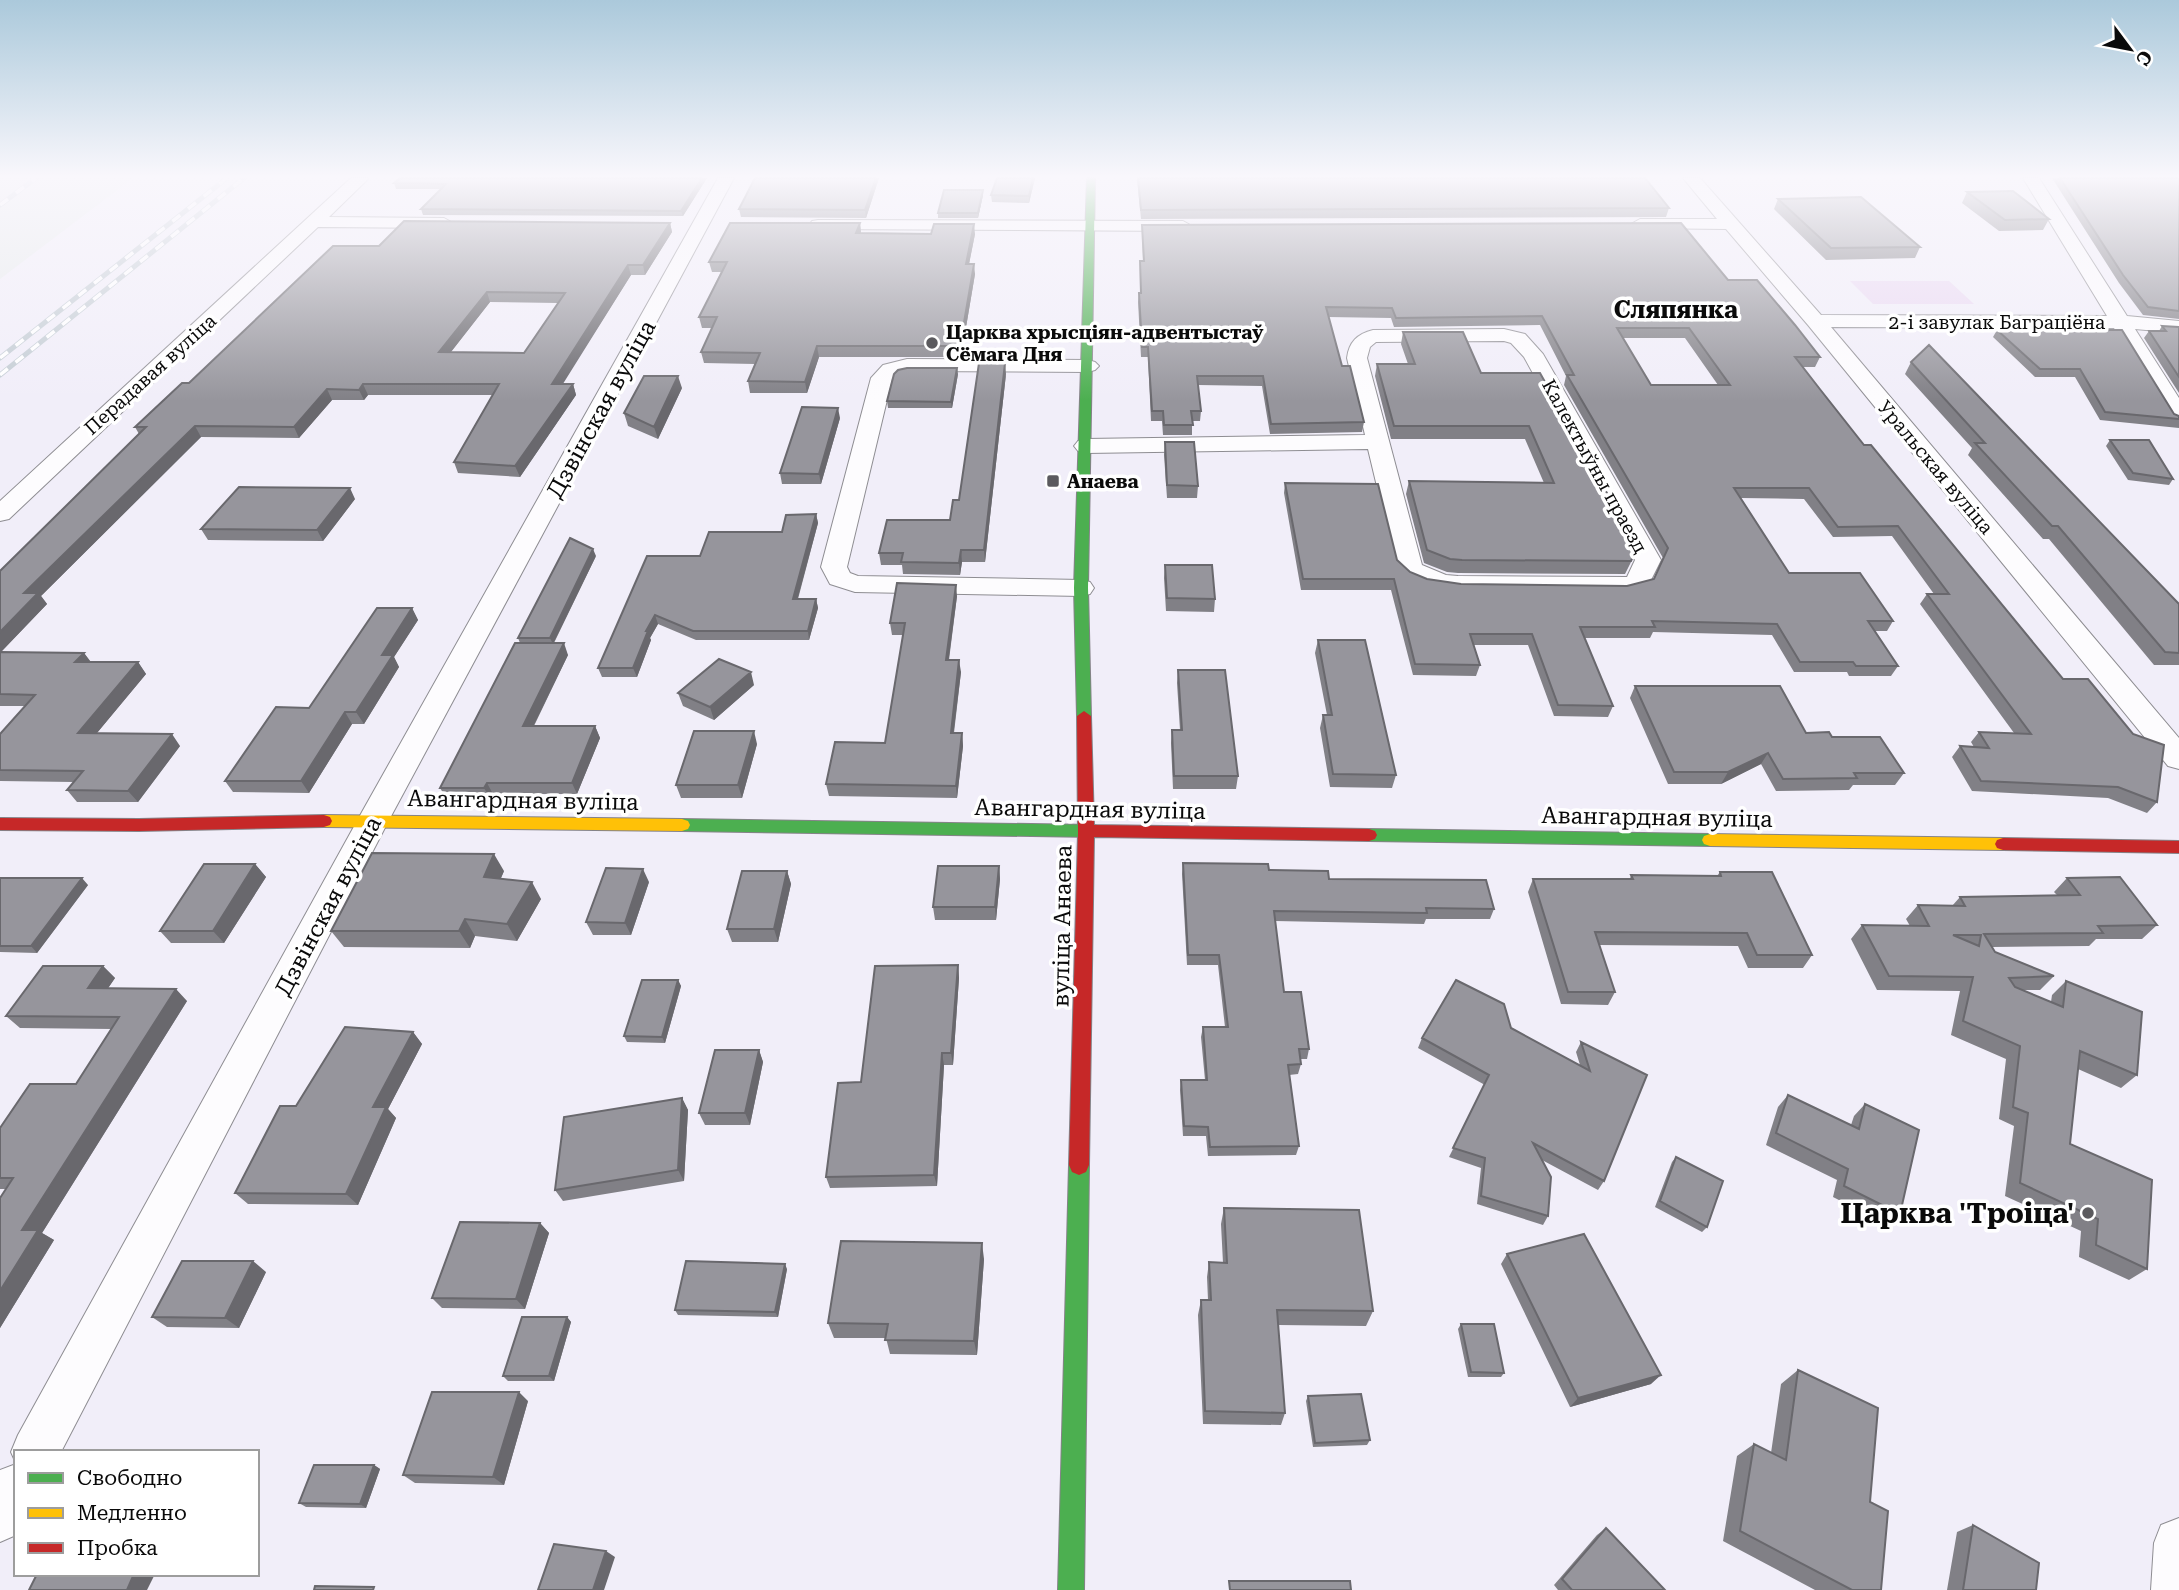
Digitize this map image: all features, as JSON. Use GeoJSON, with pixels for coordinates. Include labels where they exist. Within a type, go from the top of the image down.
{"type":"FeatureCollection","features":[{"type":"Feature","properties":{"kind":"street","name":"Перадавая вуліца"},"geometry":{"type":"LineString","coordinates":[[0,514],[283,252]]}},
{"type":"Feature","properties":{"kind":"street","name":"Дзвінская вуліца"},"geometry":{"type":"LineString","coordinates":[[36,1450],[373,820],[682,252]]}},
{"type":"Feature","properties":{"kind":"street","name":"вуліца Анаева"},"geometry":{"type":"LineString","coordinates":[[1071,1590],[1086,833],[1081,588],[1090,252]]}},
{"type":"Feature","properties":{"kind":"street","name":"Уральская вуліца"},"geometry":{"type":"LineString","coordinates":[[1755,252],[2179,758]]}},
{"type":"Feature","properties":{"kind":"street"},"geometry":{"type":"LineString","coordinates":[[2078,252],[2179,416]]}},
{"type":"Feature","properties":{"kind":"street","name":"2-і завулак Баграціёна"},"geometry":{"type":"LineString","coordinates":[[1815,321],[2122,322],[2179,327]]}},
{"type":"Feature","properties":{"kind":"street","name":"Калектыўны праезд"},"geometry":{"type":"LineString","coordinates":[[1392,335],[1504,335],[1518,338],[1533,354],[1648,560],[1645,571],[1638,582],[1623,586],[1458,584],[1441,583],[1418,574],[1410,570],[1376,442],[1357,358],[1358,346],[1362,341],[1373,336],[1392,335]]}},
{"type":"Feature","properties":{"kind":"street"},"geometry":{"type":"LineString","coordinates":[[1081,588],[855,584],[839,578],[834,567],[882,378],[890,369],[907,365],[1088,366]]}},
{"type":"Feature","properties":{"kind":"street"},"geometry":{"type":"LineString","coordinates":[[1086,446],[1376,442]]}},
{"type":"Feature","properties":{"kind":"street","name":"Авангардная вуліца"},"geometry":{"type":"LineString","coordinates":[[0,824],[139,825],[373,820],[1086,833],[2179,847]]}},
{"type":"Feature","properties":{"kind":"street"},"geometry":{"type":"LineString","coordinates":[[0,1517],[14,1492]]}},
{"type":"Feature","properties":{"kind":"street"},"geometry":{"type":"LineString","coordinates":[[2176,1590],[2179,1543]]}},
{"type":"Feature","properties":{"kind":"shaded area"},"geometry":{"type":"Polygon","coordinates":[[[0,252],[35,252],[0,279],[0,252]]]}},
{"type":"Feature","properties":{"kind":"shaded area"},"geometry":{"type":"Polygon","coordinates":[[[1850,281],[1949,281],[1974,304],[1873,304],[1850,281]]]}},
{"type":"Feature","properties":{"kind":"building"},"geometry":{"type":"Polygon","coordinates":[[[326,252],[651,252],[643,265],[628,265],[552,384],[573,384],[515,466],[454,462],[499,384],[363,384],[359,390],[327,389],[294,427],[195,426],[24,593],[38,593],[0,632],[0,571],[146,427],[135,427],[182,383],[189,383],[326,252]],[[487,292],[439,352],[524,353],[565,293],[487,292]]]}},
{"type":"Feature","properties":{"kind":"building"},"geometry":{"type":"Polygon","coordinates":[[[714,252],[968,252],[966,264],[974,264],[960,346],[817,346],[805,382],[748,381],[760,353],[701,352],[717,317],[699,317],[727,262],[709,262],[714,252]]]}},
{"type":"Feature","properties":{"kind":"building"},"geometry":{"type":"Polygon","coordinates":[[[1144,252],[1705,252],[1728,280],[1757,280],[1795,325],[1820,357],[1795,357],[1864,445],[1871,445],[2063,679],[2088,679],[2133,734],[2164,745],[2157,802],[2118,787],[1981,781],[1960,746],[1989,748],[1979,732],[2031,734],[1927,594],[1949,594],[1898,526],[1838,527],[1809,488],[1734,488],[1789,573],[1860,573],[1893,621],[1868,621],[1898,666],[1856,666],[1853,662],[1800,662],[1777,624],[1652,621],[1655,627],[1580,627],[1613,706],[1558,705],[1532,634],[1470,634],[1480,665],[1415,664],[1394,579],[1303,579],[1285,483],[1378,484],[1397,560],[1410,572],[1427,579],[1461,584],[1627,586],[1654,579],[1668,548],[1567,375],[1574,375],[1542,316],[1396,318],[1392,308],[1326,307],[1342,366],[1350,366],[1364,422],[1271,424],[1263,376],[1197,376],[1201,411],[1191,411],[1193,425],[1164,425],[1163,411],[1152,411],[1148,347],[1142,347],[1139,293],[1140,261],[1144,261],[1144,252]],[[1617,328],[1651,385],[1730,385],[1689,328],[1617,328]]]}},
{"type":"Feature","properties":{"kind":"building"},"geometry":{"type":"Polygon","coordinates":[[[2108,252],[2179,252],[2179,311],[2148,307],[2108,252]]]}},
{"type":"Feature","properties":{"kind":"building"},"geometry":{"type":"Polygon","coordinates":[[[2162,326],[2179,327],[2179,377],[2149,331],[2166,331],[2162,326]]]}},
{"type":"Feature","properties":{"kind":"building"},"geometry":{"type":"Polygon","coordinates":[[[1997,330],[2122,330],[2179,419],[2105,412],[2080,369],[2040,369],[1997,330]]]}},
{"type":"Feature","properties":{"kind":"building"},"geometry":{"type":"Polygon","coordinates":[[[1403,332],[1463,332],[1481,373],[1540,373],[1637,547],[1631,561],[1462,560],[1450,559],[1427,550],[1409,481],[1554,483],[1529,426],[1394,426],[1377,364],[1415,364],[1403,332]]]}},
{"type":"Feature","properties":{"kind":"building"},"geometry":{"type":"Polygon","coordinates":[[[1929,345],[2179,604],[2179,653],[2165,652],[2058,526],[2052,526],[1975,443],[1985,443],[1911,362],[1929,345]]]}},
{"type":"Feature","properties":{"kind":"building"},"geometry":{"type":"Polygon","coordinates":[[[979,363],[1005,363],[984,550],[961,550],[959,563],[901,562],[903,553],[879,553],[887,520],[950,520],[953,500],[959,500],[979,363]]]}},
{"type":"Feature","properties":{"kind":"building"},"geometry":{"type":"Polygon","coordinates":[[[907,368],[957,368],[951,402],[887,401],[894,374],[907,368]]]}},
{"type":"Feature","properties":{"kind":"building"},"geometry":{"type":"Polygon","coordinates":[[[644,376],[678,376],[654,427],[624,413],[644,376]]]}},
{"type":"Feature","properties":{"kind":"building"},"geometry":{"type":"Polygon","coordinates":[[[802,407],[838,408],[819,474],[780,473],[802,407]]]}},
{"type":"Feature","properties":{"kind":"building"},"geometry":{"type":"Polygon","coordinates":[[[2110,440],[2149,440],[2173,479],[2133,473],[2110,440]]]}},
{"type":"Feature","properties":{"kind":"building"},"geometry":{"type":"Polygon","coordinates":[[[1165,442],[1194,442],[1198,486],[1167,485],[1165,442]]]}},
{"type":"Feature","properties":{"kind":"building"},"geometry":{"type":"Polygon","coordinates":[[[239,487],[350,488],[317,530],[201,529],[239,487]]]}},
{"type":"Feature","properties":{"kind":"building"},"geometry":{"type":"Polygon","coordinates":[[[816,514],[793,599],[816,599],[808,631],[693,631],[655,615],[646,631],[633,668],[598,668],[647,556],[700,556],[709,532],[782,532],[786,515],[816,514]]]}},
{"type":"Feature","properties":{"kind":"building"},"geometry":{"type":"Polygon","coordinates":[[[570,538],[593,549],[550,638],[518,638],[570,538]]]}},
{"type":"Feature","properties":{"kind":"building"},"geometry":{"type":"Polygon","coordinates":[[[1165,565],[1212,565],[1215,599],[1167,598],[1165,565]]]}},
{"type":"Feature","properties":{"kind":"building"},"geometry":{"type":"Polygon","coordinates":[[[897,583],[956,585],[946,660],[959,660],[951,733],[962,733],[956,786],[826,784],[835,742],[885,743],[905,623],[890,623],[897,583]]]}},
{"type":"Feature","properties":{"kind":"building"},"geometry":{"type":"Polygon","coordinates":[[[377,608],[412,608],[382,655],[393,655],[356,712],[345,712],[301,781],[225,781],[276,707],[309,708],[377,608]]]}},
{"type":"Feature","properties":{"kind":"building"},"geometry":{"type":"Polygon","coordinates":[[[1318,640],[1365,640],[1396,775],[1333,774],[1323,715],[1332,715],[1318,640]]]}},
{"type":"Feature","properties":{"kind":"building"},"geometry":{"type":"Polygon","coordinates":[[[515,643],[564,643],[523,726],[595,726],[572,783],[487,783],[484,788],[440,788],[515,643]]]}},
{"type":"Feature","properties":{"kind":"building"},"geometry":{"type":"Polygon","coordinates":[[[0,652],[84,653],[75,662],[138,662],[78,733],[172,734],[128,791],[67,790],[83,771],[0,770],[0,734],[35,695],[0,694],[0,652]]]}},
{"type":"Feature","properties":{"kind":"building"},"geometry":{"type":"Polygon","coordinates":[[[719,659],[751,672],[710,707],[678,693],[719,659]]]}},
{"type":"Feature","properties":{"kind":"building"},"geometry":{"type":"Polygon","coordinates":[[[1178,670],[1225,670],[1238,776],[1174,776],[1172,730],[1182,730],[1178,670]]]}},
{"type":"Feature","properties":{"kind":"building"},"geometry":{"type":"Polygon","coordinates":[[[1635,686],[1780,686],[1806,733],[1829,732],[1832,737],[1880,737],[1904,773],[1854,773],[1857,778],[1783,779],[1768,753],[1728,772],[1674,772],[1635,686]]]}},
{"type":"Feature","properties":{"kind":"building"},"geometry":{"type":"Polygon","coordinates":[[[694,731],[754,731],[738,785],[676,785],[694,731]]]}},
{"type":"Feature","properties":{"kind":"building"},"geometry":{"type":"Polygon","coordinates":[[[372,853],[494,854],[484,877],[532,882],[507,924],[465,919],[459,931],[331,931],[372,853]]]}},
{"type":"Feature","properties":{"kind":"building"},"geometry":{"type":"Polygon","coordinates":[[[1183,863],[1268,864],[1269,870],[1328,871],[1329,879],[1486,880],[1494,909],[1426,908],[1427,913],[1274,911],[1284,992],[1301,992],[1309,1049],[1299,1049],[1301,1064],[1288,1065],[1299,1146],[1210,1147],[1208,1127],[1184,1126],[1181,1080],[1207,1080],[1203,1027],[1228,1027],[1219,955],[1188,955],[1183,863]]]}},
{"type":"Feature","properties":{"kind":"building"},"geometry":{"type":"Polygon","coordinates":[[[204,864],[255,864],[213,931],[160,931],[204,864]]]}},
{"type":"Feature","properties":{"kind":"building"},"geometry":{"type":"Polygon","coordinates":[[[938,866],[999,866],[995,907],[933,907],[938,866]]]}},
{"type":"Feature","properties":{"kind":"building"},"geometry":{"type":"Polygon","coordinates":[[[606,868],[643,869],[625,923],[586,922],[606,868]]]}},
{"type":"Feature","properties":{"kind":"building"},"geometry":{"type":"Polygon","coordinates":[[[742,871],[787,871],[774,929],[727,929],[742,871]]]}},
{"type":"Feature","properties":{"kind":"building"},"geometry":{"type":"Polygon","coordinates":[[[1720,872],[1772,872],[1812,955],[1757,955],[1747,933],[1595,932],[1615,992],[1568,992],[1533,879],[1633,879],[1631,875],[1721,876],[1720,872]]]}},
{"type":"Feature","properties":{"kind":"building"},"geometry":{"type":"Polygon","coordinates":[[[2120,877],[2157,925],[2098,926],[2103,933],[1984,934],[1995,952],[2054,976],[2009,978],[2015,987],[2063,1007],[2066,981],[2142,1012],[2137,1075],[2080,1051],[2070,1144],[2152,1180],[2147,1269],[2096,1245],[2098,1219],[2020,1183],[2028,1113],[2013,1107],[2020,1046],[1963,1021],[1973,977],[1889,976],[1862,925],[1929,926],[1918,905],[1965,906],[1960,897],[2080,895],[2067,878],[2120,877]],[[1953,935],[1979,946],[1981,935],[1953,935]]]}},
{"type":"Feature","properties":{"kind":"building"},"geometry":{"type":"Polygon","coordinates":[[[0,878],[82,878],[31,946],[0,946],[0,878]]]}},
{"type":"Feature","properties":{"kind":"building"},"geometry":{"type":"Polygon","coordinates":[[[958,965],[951,1053],[942,1053],[934,1175],[826,1177],[838,1083],[861,1082],[875,966],[958,965]]]}},
{"type":"Feature","properties":{"kind":"building"},"geometry":{"type":"Polygon","coordinates":[[[43,966],[103,966],[88,988],[176,989],[22,1230],[38,1230],[0,1291],[0,1198],[13,1178],[0,1178],[0,1128],[30,1084],[76,1084],[119,1017],[6,1016],[43,966]]]}},
{"type":"Feature","properties":{"kind":"building"},"geometry":{"type":"Polygon","coordinates":[[[642,980],[678,980],[662,1037],[624,1036],[642,980]]]}},
{"type":"Feature","properties":{"kind":"building"},"geometry":{"type":"Polygon","coordinates":[[[1456,980],[1504,1004],[1511,1028],[1590,1071],[1581,1042],[1647,1075],[1604,1181],[1533,1143],[1551,1177],[1548,1216],[1481,1196],[1485,1158],[1453,1148],[1489,1075],[1422,1038],[1456,980]]]}},
{"type":"Feature","properties":{"kind":"building"},"geometry":{"type":"Polygon","coordinates":[[[345,1027],[413,1032],[373,1107],[386,1107],[346,1194],[235,1193],[280,1106],[296,1106],[345,1027]]]}},
{"type":"Feature","properties":{"kind":"building"},"geometry":{"type":"Polygon","coordinates":[[[715,1050],[759,1050],[745,1113],[699,1113],[715,1050]]]}},
{"type":"Feature","properties":{"kind":"building"},"geometry":{"type":"Polygon","coordinates":[[[1788,1095],[1859,1129],[1865,1104],[1919,1130],[1900,1214],[1844,1186],[1848,1169],[1776,1133],[1788,1095]]]}},
{"type":"Feature","properties":{"kind":"building"},"geometry":{"type":"Polygon","coordinates":[[[682,1098],[678,1170],[555,1190],[564,1117],[682,1098]]]}},
{"type":"Feature","properties":{"kind":"building"},"geometry":{"type":"Polygon","coordinates":[[[1676,1157],[1723,1181],[1707,1227],[1660,1201],[1676,1157]]]}},
{"type":"Feature","properties":{"kind":"building"},"geometry":{"type":"Polygon","coordinates":[[[1224,1208],[1359,1210],[1373,1311],[1277,1310],[1285,1413],[1205,1411],[1201,1300],[1211,1300],[1209,1262],[1227,1263],[1224,1208]]]}},
{"type":"Feature","properties":{"kind":"building"},"geometry":{"type":"Polygon","coordinates":[[[460,1222],[540,1223],[516,1299],[432,1298],[460,1222]]]}},
{"type":"Feature","properties":{"kind":"building"},"geometry":{"type":"Polygon","coordinates":[[[1584,1234],[1661,1375],[1578,1398],[1507,1254],[1584,1234]]]}},
{"type":"Feature","properties":{"kind":"building"},"geometry":{"type":"Polygon","coordinates":[[[841,1241],[982,1243],[974,1341],[885,1340],[888,1324],[828,1323],[841,1241]]]}},
{"type":"Feature","properties":{"kind":"building"},"geometry":{"type":"Polygon","coordinates":[[[182,1261],[253,1261],[225,1318],[152,1317],[182,1261]]]}},
{"type":"Feature","properties":{"kind":"building"},"geometry":{"type":"Polygon","coordinates":[[[686,1261],[785,1264],[775,1312],[675,1310],[686,1261]]]}},
{"type":"Feature","properties":{"kind":"building"},"geometry":{"type":"Polygon","coordinates":[[[522,1317],[567,1317],[549,1376],[503,1376],[522,1317]]]}},
{"type":"Feature","properties":{"kind":"building"},"geometry":{"type":"Polygon","coordinates":[[[1461,1324],[1494,1324],[1504,1373],[1471,1372],[1461,1324]]]}},
{"type":"Feature","properties":{"kind":"building"},"geometry":{"type":"Polygon","coordinates":[[[1798,1370],[1878,1408],[1870,1502],[1888,1511],[1881,1590],[1852,1590],[1740,1531],[1754,1444],[1786,1460],[1798,1370]]]}},
{"type":"Feature","properties":{"kind":"building"},"geometry":{"type":"Polygon","coordinates":[[[432,1392],[519,1392],[493,1477],[403,1475],[432,1392]]]}},
{"type":"Feature","properties":{"kind":"building"},"geometry":{"type":"Polygon","coordinates":[[[1361,1394],[1370,1440],[1315,1443],[1308,1396],[1361,1394]]]}},
{"type":"Feature","properties":{"kind":"building"},"geometry":{"type":"Polygon","coordinates":[[[314,1465],[374,1465],[360,1504],[299,1503],[314,1465]]]}},
{"type":"Feature","properties":{"kind":"building"},"geometry":{"type":"Polygon","coordinates":[[[1973,1525],[2039,1563],[2036,1590],[1963,1590],[1973,1525]]]}},
{"type":"Feature","properties":{"kind":"building"},"geometry":{"type":"Polygon","coordinates":[[[1606,1528],[1665,1590],[1572,1590],[1562,1579],[1606,1528]]]}},
{"type":"Feature","properties":{"kind":"building"},"geometry":{"type":"Polygon","coordinates":[[[554,1544],[606,1551],[593,1590],[538,1590],[554,1544]]]}},
{"type":"Feature","properties":{"kind":"building"},"geometry":{"type":"Polygon","coordinates":[[[36,1576],[133,1576],[127,1590],[29,1590],[36,1576]]]}},
{"type":"Feature","properties":{"kind":"building"},"geometry":{"type":"Polygon","coordinates":[[[1229,1581],[1350,1581],[1351,1590],[1230,1590],[1229,1581]]]}},
{"type":"Feature","properties":{"kind":"building"},"geometry":{"type":"Polygon","coordinates":[[[315,1586],[374,1587],[373,1590],[314,1590],[315,1586]]]}},
{"type":"Feature","properties":{"kind":"railway"},"geometry":{"type":"LineString","coordinates":[[0,358],[133,252]]}},
{"type":"Feature","properties":{"kind":"railway"},"geometry":{"type":"LineString","coordinates":[[0,375],[152,252]]}},
{"type":"Feature","properties":{"kind":"traffic: fast"},"geometry":{"type":"LineString","coordinates":[[1084,716],[1081,588],[1089,252]]}},
{"type":"Feature","properties":{"kind":"traffic: fast"},"geometry":{"type":"LineString","coordinates":[[682,825],[1094,831]]}},
{"type":"Feature","properties":{"kind":"traffic: fast"},"geometry":{"type":"LineString","coordinates":[[1369,835],[1710,840]]}},
{"type":"Feature","properties":{"kind":"traffic: fast"},"geometry":{"type":"LineString","coordinates":[[1071,1590],[1079,1165]]}},
{"type":"Feature","properties":{"kind":"traffic: slow"},"geometry":{"type":"LineString","coordinates":[[324,821],[682,825]]}},
{"type":"Feature","properties":{"kind":"traffic: slow"},"geometry":{"type":"LineString","coordinates":[[1710,840],[2003,844]]}},
{"type":"Feature","properties":{"kind":"traffic: jam"},"geometry":{"type":"LineString","coordinates":[[1079,1165],[1086,833],[1084,716]]}},
{"type":"Feature","properties":{"kind":"traffic: jam"},"geometry":{"type":"LineString","coordinates":[[0,824],[139,825],[324,821]]}},
{"type":"Feature","properties":{"kind":"traffic: jam"},"geometry":{"type":"LineString","coordinates":[[1094,831],[1369,835]]}},
{"type":"Feature","properties":{"kind":"traffic: jam"},"geometry":{"type":"LineString","coordinates":[[2003,844],[2179,847]]}},
{"type":"Feature","properties":{"kind":"place","name":"Царква хрысціян-адвентыстаў Сёмага Дня"},"geometry":{"type":"Point","coordinates":[932,343]}},
{"type":"Feature","properties":{"kind":"place","name":"Анаева"},"geometry":{"type":"Point","coordinates":[1053,481]}},
{"type":"Feature","properties":{"kind":"place","name":"Царква 'Троіца'"},"geometry":{"type":"Point","coordinates":[2088,1213]}},
{"type":"Feature","properties":{"kind":"district","name":"Сляпянка"},"geometry":{"type":"Point","coordinates":[1676,310]}}]}
